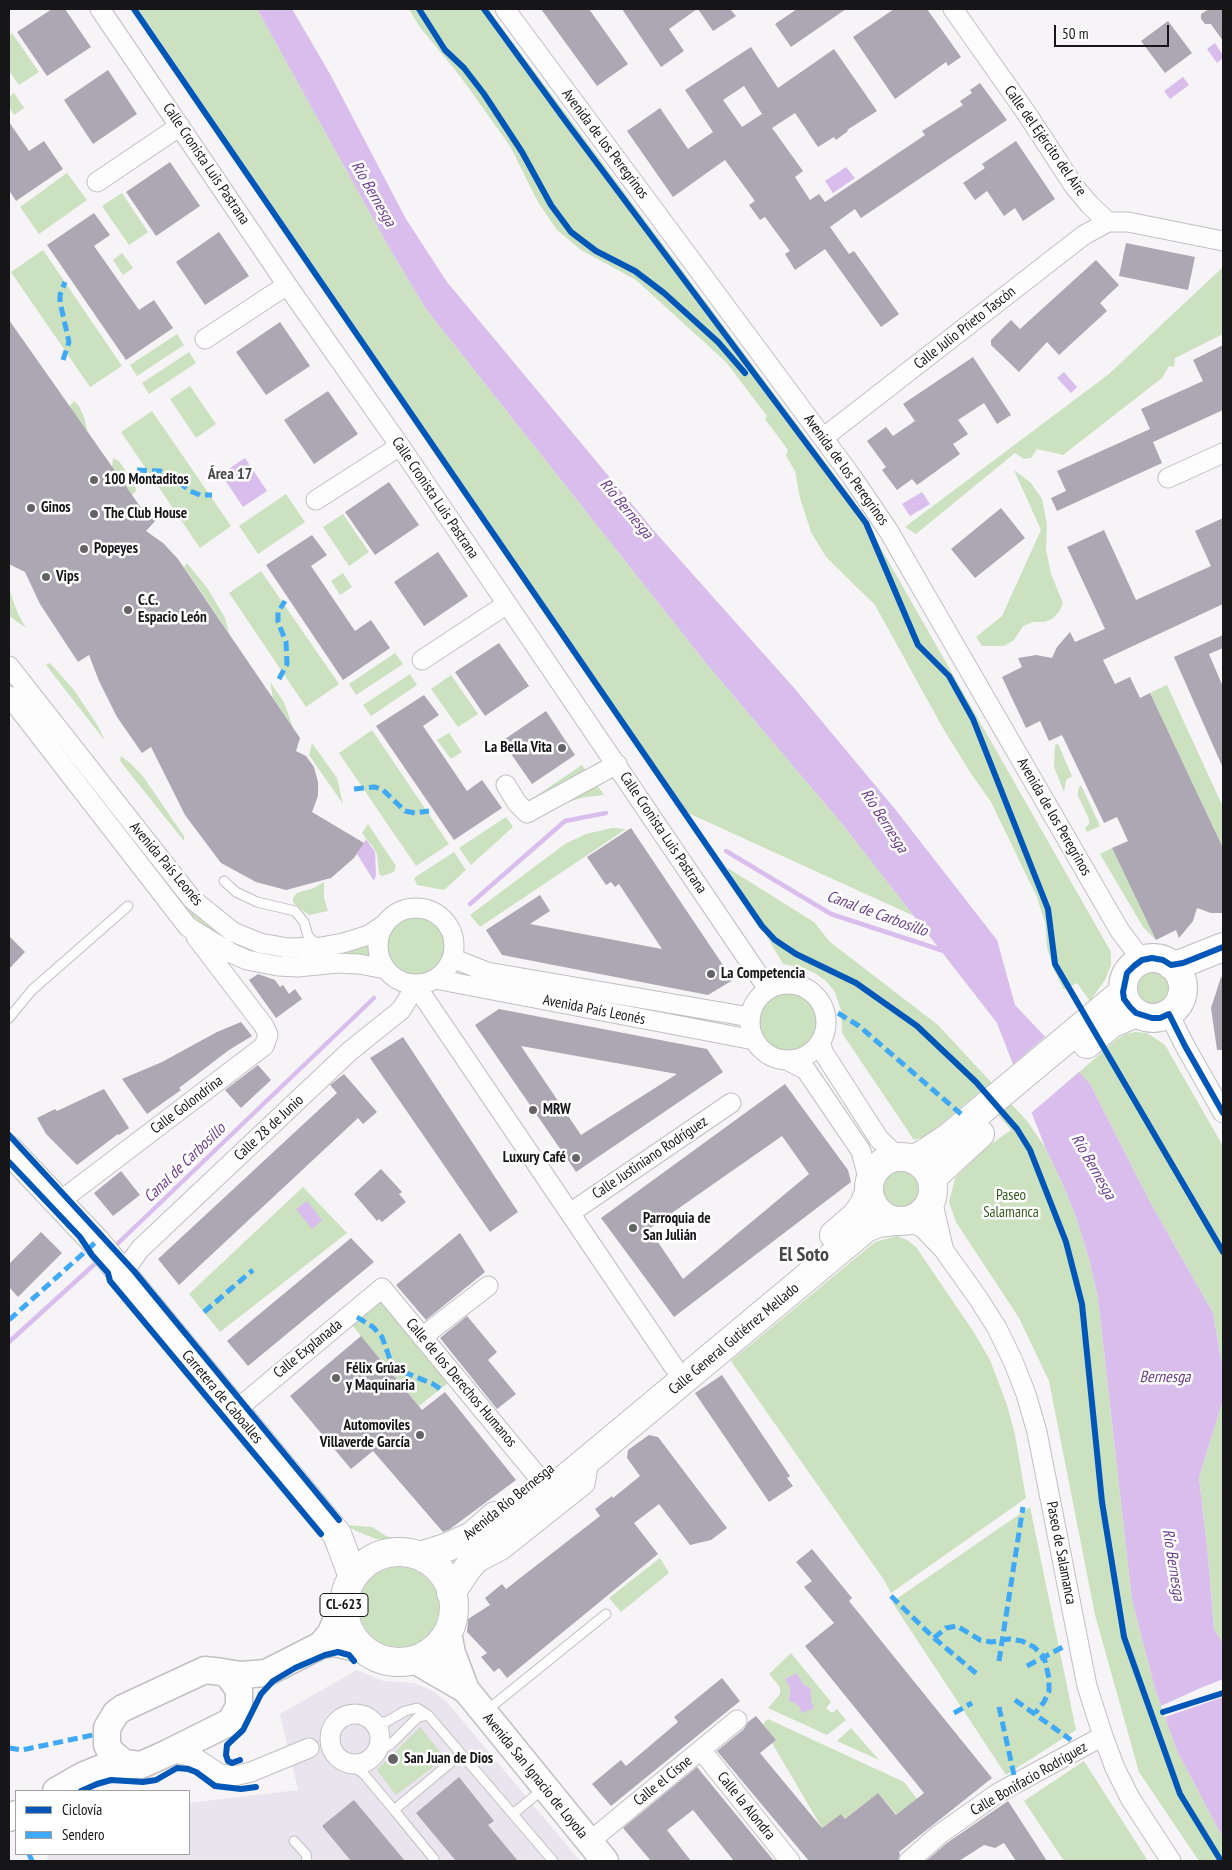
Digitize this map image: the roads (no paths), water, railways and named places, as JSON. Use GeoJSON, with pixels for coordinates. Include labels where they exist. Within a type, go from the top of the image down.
{"type":"FeatureCollection","features":[{"type":"Feature","properties":{"kind":"main road"},"geometry":{"type":"LineString","coordinates":[[1177,975],[1183,963],[1223,946]]}},
{"type":"Feature","properties":{"kind":"main road"},"geometry":{"type":"LineString","coordinates":[[994,1110],[959,1152],[932,1189],[926,1210],[918,1217],[902,1221],[886,1217],[877,1211],[871,1202],[869,1187],[872,1173],[879,1165],[887,1159],[924,1154],[994,1110],[1100,1022],[1111,1024],[1130,1002],[1127,973],[1142,960],[1152,958],[1163,960],[1177,975],[1182,996],[1169,1014],[1160,1018],[1152,1018],[1130,1002]]}},
{"type":"Feature","properties":{"kind":"main road"},"geometry":{"type":"LineString","coordinates":[[1177,975],[1223,964]]}},
{"type":"Feature","properties":{"kind":"main road","name":"Carretera de Caboalles"},"geometry":{"type":"LineString","coordinates":[[9,1150],[59,1202],[111,1261],[337,1534],[353,1577]]}},
{"type":"Feature","properties":{"kind":"main road"},"geometry":{"type":"LineString","coordinates":[[905,1158],[927,1168],[932,1189]]}},
{"type":"Feature","properties":{"kind":"main road","name":"Calle General Gutiérrez Mellado"},"geometry":{"type":"LineString","coordinates":[[594,1449],[674,1367],[855,1217],[864,1205],[869,1187]]}},
{"type":"Feature","properties":{"kind":"main road","name":"Calle General Gutiérrez Mellado"},"geometry":{"type":"LineString","coordinates":[[594,1449],[866,1228],[878,1223],[902,1221]]}},
{"type":"Feature","properties":{"kind":"main road","name":"Avenida Río Bernesga"},"geometry":{"type":"LineString","coordinates":[[420,1556],[448,1547],[472,1536],[539,1478],[594,1449]]}},
{"type":"Feature","properties":{"kind":"main road","name":"Avenida Río Bernesga"},"geometry":{"type":"LineString","coordinates":[[451,1593],[467,1569],[490,1542],[594,1449]]}},
{"type":"Feature","properties":{"kind":"main road"},"geometry":{"type":"LineString","coordinates":[[337,1534],[393,1552],[410,1553],[420,1556],[430,1561],[443,1573],[451,1593],[452,1607],[448,1633],[452,1653],[466,1690]]}},
{"type":"Feature","properties":{"kind":"main road","name":"CL-623"},"geometry":{"type":"LineString","coordinates":[[393,1552],[376,1557],[353,1577],[346,1589],[343,1602],[345,1620],[352,1636],[364,1650],[379,1659],[398,1663],[416,1661]]}},
{"type":"Feature","properties":{"kind":"main road"},"geometry":{"type":"LineString","coordinates":[[321,1645],[331,1633],[343,1602]]}},
{"type":"Feature","properties":{"kind":"main road"},"geometry":{"type":"LineString","coordinates":[[448,1633],[439,1645],[416,1661],[466,1690]]}},
{"type":"Feature","properties":{"kind":"main road"},"geometry":{"type":"LineString","coordinates":[[58,1790],[82,1776],[104,1767],[149,1762],[230,1722],[247,1692],[266,1673],[321,1645],[335,1643],[364,1650]]}},
{"type":"Feature","properties":{"kind":"main road"},"geometry":{"type":"LineString","coordinates":[[82,1776],[102,1749],[110,1720],[123,1708],[205,1670],[241,1675],[266,1673]]}},
{"type":"Feature","properties":{"kind":"main road"},"geometry":{"type":"LineString","coordinates":[[222,1672],[229,1676],[239,1690],[239,1707]]}},
{"type":"Feature","properties":{"kind":"main road","name":"Avenida San Ignacio de Loyola"},"geometry":{"type":"LineString","coordinates":[[466,1690],[605,1861]]}},
{"type":"Feature","properties":{"kind":"main road"},"geometry":{"type":"LineString","coordinates":[[106,1736],[107,1745],[111,1752],[124,1763],[132,1765]]}},
{"type":"Feature","properties":{"kind":"street","name":"Calle Cronista Luis Pastrana"},"geometry":{"type":"LineString","coordinates":[[100,9],[287,285],[400,446],[768,989]]}},
{"type":"Feature","properties":{"kind":"street","name":"Avenida de los Peregrinos"},"geometry":{"type":"LineString","coordinates":[[505,9],[823,438],[888,530],[1120,931],[1142,960]]}},
{"type":"Feature","properties":{"kind":"street","name":"Calle del Ejército del Aire"},"geometry":{"type":"LineString","coordinates":[[953,9],[1027,114],[1074,186],[1108,222]]}},
{"type":"Feature","properties":{"kind":"street"},"geometry":{"type":"LineString","coordinates":[[97,182],[180,126]]}},
{"type":"Feature","properties":{"kind":"street"},"geometry":{"type":"LineString","coordinates":[[1108,222],[1128,222],[1223,241]]}},
{"type":"Feature","properties":{"kind":"street","name":"Calle Julio Prieto Tascón"},"geometry":{"type":"LineString","coordinates":[[823,438],[1084,235],[1108,222]]}},
{"type":"Feature","properties":{"kind":"street"},"geometry":{"type":"LineString","coordinates":[[206,339],[287,285]]}},
{"type":"Feature","properties":{"kind":"street"},"geometry":{"type":"LineString","coordinates":[[316,500],[400,446]]}},
{"type":"Feature","properties":{"kind":"street"},"geometry":{"type":"LineString","coordinates":[[1168,478],[1223,452]]}},
{"type":"Feature","properties":{"kind":"street"},"geometry":{"type":"LineString","coordinates":[[422,660],[507,604]]}},
{"type":"Feature","properties":{"kind":"street","name":"Avenida País Leonés"},"geometry":{"type":"LineString","coordinates":[[9,666],[192,899],[226,927],[247,939],[288,948],[321,947],[343,943],[369,935],[382,926]]}},
{"type":"Feature","properties":{"kind":"street","name":"Avenida País Leonés"},"geometry":{"type":"LineString","coordinates":[[9,696],[188,927],[246,960],[278,966],[298,967],[352,964],[385,969]]}},
{"type":"Feature","properties":{"kind":"street"},"geometry":{"type":"LineString","coordinates":[[506,785],[517,803],[527,813],[616,764]]}},
{"type":"Feature","properties":{"kind":"street"},"geometry":{"type":"LineString","coordinates":[[416,907],[430,910],[441,917],[449,926],[453,941],[452,958],[448,967],[426,982],[394,978],[385,969],[379,956],[378,941],[382,926],[391,916],[404,910],[416,907]]}},
{"type":"Feature","properties":{"kind":"street","name":"Calle Golondrina"},"geometry":{"type":"LineString","coordinates":[[59,1202],[264,1046],[268,1035],[264,1026],[188,927]]}},
{"type":"Feature","properties":{"kind":"street","name":"Avenida País Leonés"},"geometry":{"type":"LineString","coordinates":[[452,958],[487,972],[750,1017]]}},
{"type":"Feature","properties":{"kind":"street"},"geometry":{"type":"LineString","coordinates":[[239,991],[237,976],[240,965],[246,960]]}},
{"type":"Feature","properties":{"kind":"street"},"geometry":{"type":"LineString","coordinates":[[426,982],[423,996],[674,1367]]}},
{"type":"Feature","properties":{"kind":"street","name":"Avenida País Leonés"},"geometry":{"type":"LineString","coordinates":[[426,982],[754,1040]]}},
{"type":"Feature","properties":{"kind":"street","name":"Calle 28 de Junio"},"geometry":{"type":"LineString","coordinates":[[111,1261],[140,1249],[350,1051],[401,1010],[426,982]]}},
{"type":"Feature","properties":{"kind":"street"},"geometry":{"type":"LineString","coordinates":[[790,983],[803,986],[815,994],[822,1004],[827,1017],[826,1030],[821,1042],[806,1056],[800,1059],[787,1060],[774,1058],[762,1050],[754,1040],[750,1029],[750,1017],[753,1006],[768,989],[790,983]]}},
{"type":"Feature","properties":{"kind":"street"},"geometry":{"type":"LineString","coordinates":[[1169,1014],[1223,1113]]}},
{"type":"Feature","properties":{"kind":"street"},"geometry":{"type":"LineString","coordinates":[[821,1042],[823,1052],[879,1139],[905,1158]]}},
{"type":"Feature","properties":{"kind":"street"},"geometry":{"type":"LineString","coordinates":[[787,1060],[806,1070],[861,1151],[869,1187]]}},
{"type":"Feature","properties":{"kind":"street","name":"Calle Justiniano Rodríguez"},"geometry":{"type":"LineString","coordinates":[[570,1213],[731,1103]]}},
{"type":"Feature","properties":{"kind":"street","name":"Paseo de Salamanca"},"geometry":{"type":"LineString","coordinates":[[932,1189],[943,1249]]}},
{"type":"Feature","properties":{"kind":"street","name":"Paseo de Salamanca"},"geometry":{"type":"LineString","coordinates":[[902,1221],[923,1228],[943,1249],[997,1328],[1013,1361],[1026,1394],[1037,1432],[1087,1686],[1103,1736],[1130,1798],[1171,1861]]}},
{"type":"Feature","properties":{"kind":"street"},"geometry":{"type":"LineString","coordinates":[[422,1337],[488,1286]]}},
{"type":"Feature","properties":{"kind":"street","name":"Calle Explanada"},"geometry":{"type":"LineString","coordinates":[[236,1410],[382,1288]]}},
{"type":"Feature","properties":{"kind":"street","name":"Calle de los Derechos Humanos"},"geometry":{"type":"LineString","coordinates":[[382,1288],[539,1478]]}},
{"type":"Feature","properties":{"kind":"street"},"geometry":{"type":"LineString","coordinates":[[358,1714],[372,1721],[380,1735],[380,1744],[373,1757],[355,1768],[335,1755],[330,1741],[336,1722],[350,1715],[358,1714]]}},
{"type":"Feature","properties":{"kind":"street","name":"Calle el Cisne"},"geometry":{"type":"LineString","coordinates":[[589,1842],[737,1720]]}},
{"type":"Feature","properties":{"kind":"street"},"geometry":{"type":"LineString","coordinates":[[213,1731],[206,1746],[208,1760],[215,1771]]}},
{"type":"Feature","properties":{"kind":"street","name":"Calle Bonifacio Rodríguez"},"geometry":{"type":"LineString","coordinates":[[909,1861],[940,1834],[998,1793],[1103,1736]]}},
{"type":"Feature","properties":{"kind":"street"},"geometry":{"type":"LineString","coordinates":[[170,1752],[194,1757],[215,1771],[227,1775],[241,1775],[330,1741]]}},
{"type":"Feature","properties":{"kind":"street","name":"Calle la Alondra"},"geometry":{"type":"LineString","coordinates":[[702,1750],[790,1861]]}},
{"type":"Feature","properties":{"kind":"lane"},"geometry":{"type":"LineString","coordinates":[[224,881],[236,892],[257,902],[295,911],[304,922],[308,936],[321,947]]}},
{"type":"Feature","properties":{"kind":"lane"},"geometry":{"type":"LineString","coordinates":[[9,1018],[32,990],[128,906]]}},
{"type":"Feature","properties":{"kind":"lane"},"geometry":{"type":"LineString","coordinates":[[484,1712],[606,1614]]}},
{"type":"Feature","properties":{"kind":"lane"},"geometry":{"type":"LineString","coordinates":[[372,1721],[386,1722],[405,1711],[417,1708],[428,1715],[553,1861]]}},
{"type":"Feature","properties":{"kind":"lane"},"geometry":{"type":"LineString","coordinates":[[377,1752],[391,1744],[418,1717],[428,1715]]}},
{"type":"Feature","properties":{"kind":"lane"},"geometry":{"type":"LineString","coordinates":[[394,1810],[462,1754]]}},
{"type":"Feature","properties":{"kind":"lane"},"geometry":{"type":"LineString","coordinates":[[355,1768],[394,1810],[434,1860]]}},
{"type":"Feature","properties":{"kind":"lane"},"geometry":{"type":"LineString","coordinates":[[513,1814],[545,1787]]}},
{"type":"Feature","properties":{"kind":"lane"},"geometry":{"type":"LineString","coordinates":[[294,1840],[306,1854],[308,1861]]}},
{"type":"Feature","properties":{"kind":"water","name":"Bernesga"},"geometry":{"type":"Polygon","coordinates":[[[257,9],[292,9],[330,74],[406,219],[447,282],[656,533],[795,689],[895,809],[997,940],[1015,1005],[1090,1084],[1150,1202],[1213,1313],[1223,1370],[1223,1400],[1199,1477],[1214,1629],[1223,1644],[1223,1838],[1177,1751],[1155,1689],[1132,1600],[1098,1298],[1089,1259],[1076,1217],[1045,1147],[997,1023],[843,825],[705,662],[426,309],[391,251],[257,9]]]}},
{"type":"Feature","properties":{"kind":"water"},"geometry":{"type":"Polygon","coordinates":[[[1215,43],[1223,55],[1223,58],[1217,63],[1207,49],[1215,43]]]}},
{"type":"Feature","properties":{"kind":"water"},"geometry":{"type":"Polygon","coordinates":[[[1183,77],[1189,85],[1170,99],[1164,91],[1183,77]]]}},
{"type":"Feature","properties":{"kind":"water"},"geometry":{"type":"Polygon","coordinates":[[[846,167],[855,178],[833,193],[825,181],[846,167]]]}},
{"type":"Feature","properties":{"kind":"water"},"geometry":{"type":"Polygon","coordinates":[[[1064,372],[1077,387],[1071,393],[1057,378],[1064,372]]]}},
{"type":"Feature","properties":{"kind":"water"},"geometry":{"type":"Polygon","coordinates":[[[245,458],[267,491],[243,507],[221,474],[245,458]]]}},
{"type":"Feature","properties":{"kind":"water"},"geometry":{"type":"Polygon","coordinates":[[[922,492],[930,504],[910,516],[902,504],[922,492]]]}},
{"type":"Feature","properties":{"kind":"water"},"geometry":{"type":"Polygon","coordinates":[[[366,839],[375,852],[376,875],[374,881],[357,854],[366,839]]]}},
{"type":"Feature","properties":{"kind":"water"},"geometry":{"type":"Polygon","coordinates":[[[307,1201],[322,1220],[312,1229],[296,1209],[307,1201]]]}},
{"type":"Feature","properties":{"kind":"water"},"geometry":{"type":"Polygon","coordinates":[[[797,1673],[802,1683],[811,1689],[811,1701],[814,1708],[802,1713],[799,1706],[789,1700],[790,1688],[785,1679],[797,1673]]]}},
{"type":"Feature","properties":{"kind":"waterway","name":"Canal de Carbosillo"},"geometry":{"type":"LineString","coordinates":[[470,904],[565,821],[606,813]]}},
{"type":"Feature","properties":{"kind":"waterway","name":"Canal de Carbosillo"},"geometry":{"type":"LineString","coordinates":[[726,851],[831,914],[944,951]]}},
{"type":"Feature","properties":{"kind":"waterway","name":"Canal de Carbosillo"},"geometry":{"type":"LineString","coordinates":[[112,1249],[374,998]]}},
{"type":"Feature","properties":{"kind":"waterway","name":"Canal de Carbosillo"},"geometry":{"type":"LineString","coordinates":[[9,1342],[98,1261]]}},
{"type":"Feature","properties":{"kind":"place","name":"100 Montaditos"},"geometry":{"type":"Point","coordinates":[94,480]}},
{"type":"Feature","properties":{"kind":"place","name":"Ginos"},"geometry":{"type":"Point","coordinates":[31,508]}},
{"type":"Feature","properties":{"kind":"place","name":"The Club House"},"geometry":{"type":"Point","coordinates":[94,514]}},
{"type":"Feature","properties":{"kind":"place","name":"Popeyes"},"geometry":{"type":"Point","coordinates":[84,549]}},
{"type":"Feature","properties":{"kind":"place","name":"Vips"},"geometry":{"type":"Point","coordinates":[46,577]}},
{"type":"Feature","properties":{"kind":"place","name":"C.C. Espacio León"},"geometry":{"type":"Point","coordinates":[128,610]}},
{"type":"Feature","properties":{"kind":"place","name":"La Bella Vita"},"geometry":{"type":"Point","coordinates":[562,748]}},
{"type":"Feature","properties":{"kind":"place","name":"La Competencia"},"geometry":{"type":"Point","coordinates":[711,974]}},
{"type":"Feature","properties":{"kind":"place","name":"MRW"},"geometry":{"type":"Point","coordinates":[533,1110]}},
{"type":"Feature","properties":{"kind":"place","name":"Luxury Café"},"geometry":{"type":"Point","coordinates":[576,1158]}},
{"type":"Feature","properties":{"kind":"place","name":"Parroquia de San Julián"},"geometry":{"type":"Point","coordinates":[633,1228]}},
{"type":"Feature","properties":{"kind":"place","name":"Félix Grúas y Maquinaria"},"geometry":{"type":"Point","coordinates":[336,1378]}},
{"type":"Feature","properties":{"kind":"place","name":"Automoviles Villaverde García"},"geometry":{"type":"Point","coordinates":[420,1435]}},
{"type":"Feature","properties":{"kind":"place","name":"San Juan de Dios"},"geometry":{"type":"Point","coordinates":[393,1759]}},
{"type":"Feature","properties":{"kind":"district","name":"Área 17"},"geometry":{"type":"Point","coordinates":[230,474]}},
{"type":"Feature","properties":{"kind":"district","name":"El Soto"},"geometry":{"type":"Point","coordinates":[804,1255]}},
{"type":"Feature","properties":{"kind":"water label","name":"Río Bernesga"},"geometry":{"type":"Point","coordinates":[373,194]}},
{"type":"Feature","properties":{"kind":"water label","name":"Río Bernesga"},"geometry":{"type":"Point","coordinates":[626,509]}},
{"type":"Feature","properties":{"kind":"water label","name":"Río Bernesga"},"geometry":{"type":"Point","coordinates":[884,821]}},
{"type":"Feature","properties":{"kind":"water label","name":"Río Bernesga"},"geometry":{"type":"Point","coordinates":[1093,1167]}},
{"type":"Feature","properties":{"kind":"water label","name":"Río Bernesga"},"geometry":{"type":"Point","coordinates":[1173,1565]}},
{"type":"Feature","properties":{"kind":"park label","name":"Paseo Salamanca"},"geometry":{"type":"Point","coordinates":[1011,1204]}}]}
